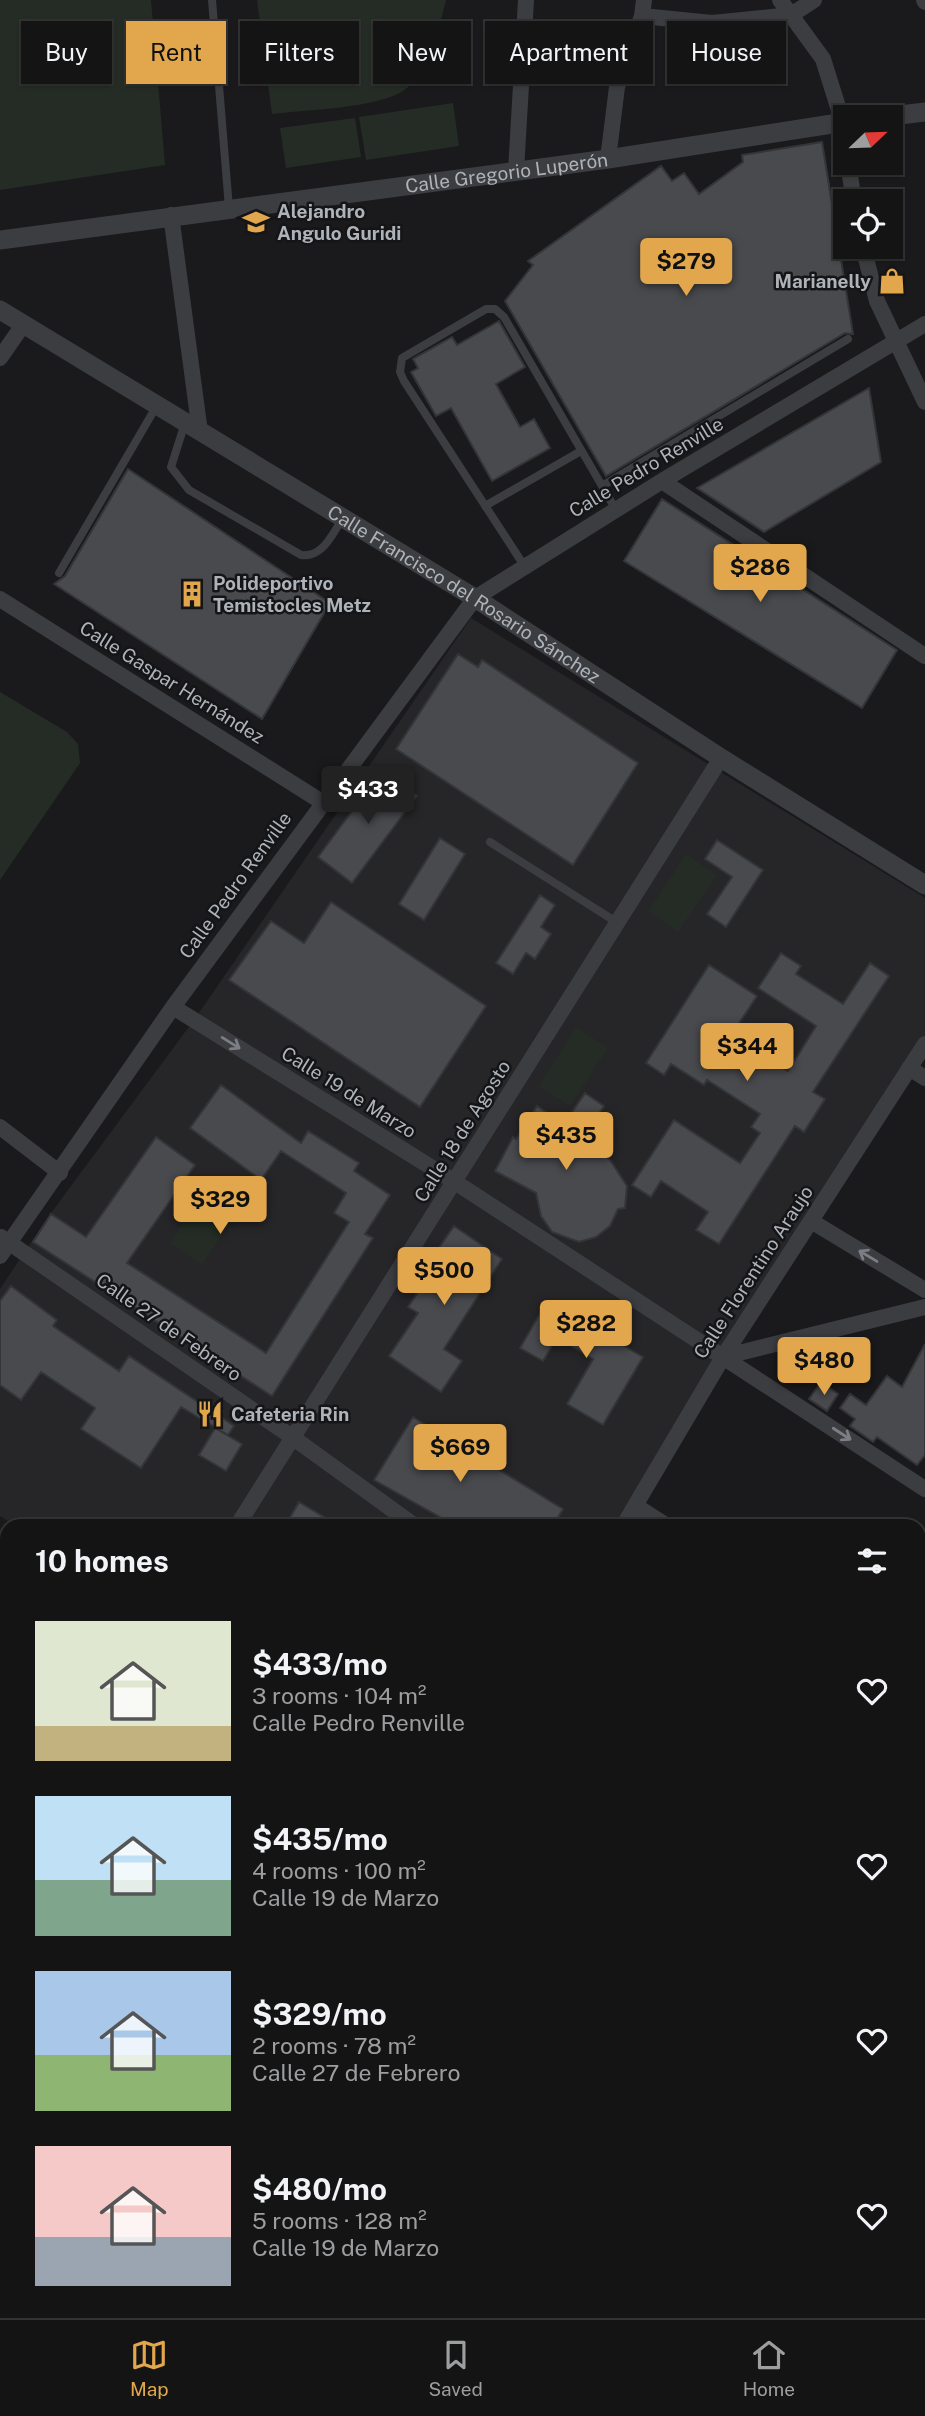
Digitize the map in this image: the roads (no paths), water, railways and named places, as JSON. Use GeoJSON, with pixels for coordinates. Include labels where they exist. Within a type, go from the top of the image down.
{"type":"FeatureCollection","features":[{"type":"Feature","properties":{"kind":"street"},"geometry":{"type":"LineString","coordinates":[[516,171],[526,0]]}},
{"type":"Feature","properties":{"kind":"street"},"geometry":{"type":"LineString","coordinates":[[780,0],[823,59],[837,105]]}},
{"type":"Feature","properties":{"kind":"street"},"geometry":{"type":"LineString","coordinates":[[608,159],[617,87],[643,8],[712,23],[790,15],[814,0]]}},
{"type":"Feature","properties":{"kind":"street"},"geometry":{"type":"LineString","coordinates":[[903,115],[925,112]]}},
{"type":"Feature","properties":{"kind":"street","name":"Calle Gregorio Luperón"},"geometry":{"type":"LineString","coordinates":[[0,240],[171,215],[833,130]]}},
{"type":"Feature","properties":{"kind":"street"},"geometry":{"type":"LineString","coordinates":[[171,215],[193,427]]}},
{"type":"Feature","properties":{"kind":"street"},"geometry":{"type":"LineString","coordinates":[[866,259],[877,301],[925,402]]}},
{"type":"Feature","properties":{"kind":"street","name":"Calle Francisco del Rosario Sánchez"},"geometry":{"type":"LineString","coordinates":[[0,310],[475,598],[925,885]]}},
{"type":"Feature","properties":{"kind":"street","name":"Calle Pedro Renville"},"geometry":{"type":"LineString","coordinates":[[0,1256],[5,1239],[60,1173],[173,1007],[475,598],[662,481],[925,324]]}},
{"type":"Feature","properties":{"kind":"street"},"geometry":{"type":"LineString","coordinates":[[0,358],[23,325]]}},
{"type":"Feature","properties":{"kind":"street"},"geometry":{"type":"LineString","coordinates":[[662,481],[925,656]]}},
{"type":"Feature","properties":{"kind":"street","name":"Calle Gaspar Hernández"},"geometry":{"type":"LineString","coordinates":[[0,599],[322,802]]}},
{"type":"Feature","properties":{"kind":"street","name":"Calle 18 de Agosto"},"geometry":{"type":"LineString","coordinates":[[241,1519],[722,758]]}},
{"type":"Feature","properties":{"kind":"street","name":"Calle 19 de Marzo"},"geometry":{"type":"LineString","coordinates":[[173,1007],[455,1182],[925,1489]]}},
{"type":"Feature","properties":{"kind":"street","name":"Calle Florentino Araujo"},"geometry":{"type":"LineString","coordinates":[[628,1519],[723,1357],[925,1044]]}},
{"type":"Feature","properties":{"kind":"street"},"geometry":{"type":"LineString","coordinates":[[909,1068],[925,1077]]}},
{"type":"Feature","properties":{"kind":"street"},"geometry":{"type":"LineString","coordinates":[[0,1127],[60,1173]]}},
{"type":"Feature","properties":{"kind":"street"},"geometry":{"type":"LineString","coordinates":[[811,1221],[925,1290]]}},
{"type":"Feature","properties":{"kind":"street","name":"Calle 27 de Febrero"},"geometry":{"type":"LineString","coordinates":[[5,1239],[292,1437],[405,1519]]}},
{"type":"Feature","properties":{"kind":"street"},"geometry":{"type":"LineString","coordinates":[[723,1357],[925,1307]]}},
{"type":"Feature","properties":{"kind":"street"},"geometry":{"type":"LineString","coordinates":[[636,1506],[656,1519]]}},
{"type":"Feature","properties":{"kind":"lane"},"geometry":{"type":"LineString","coordinates":[[212,0],[229,208]]}},
{"type":"Feature","properties":{"kind":"lane"},"geometry":{"type":"LineString","coordinates":[[525,567],[400,372],[402,358],[486,309],[495,309],[504,317],[616,510]]}},
{"type":"Feature","properties":{"kind":"lane"},"geometry":{"type":"LineString","coordinates":[[602,486],[849,339]]}},
{"type":"Feature","properties":{"kind":"lane"},"geometry":{"type":"LineString","coordinates":[[59,573],[156,407]]}},
{"type":"Feature","properties":{"kind":"lane"},"geometry":{"type":"LineString","coordinates":[[193,427],[171,467],[189,490],[301,555],[310,556],[320,551],[343,518]]}},
{"type":"Feature","properties":{"kind":"lane"},"geometry":{"type":"LineString","coordinates":[[485,506],[582,451]]}},
{"type":"Feature","properties":{"kind":"lane"},"geometry":{"type":"LineString","coordinates":[[490,842],[618,923]]}},
{"type":"Feature","properties":{"kind":"place","name":"Alejandro Angulo Guridi"},"geometry":{"type":"Point","coordinates":[256,222]}},
{"type":"Feature","properties":{"kind":"place","name":"Marianelly"},"geometry":{"type":"Point","coordinates":[892,281]}},
{"type":"Feature","properties":{"kind":"place","name":"Polideportivo Temistocles Metz"},"geometry":{"type":"Point","coordinates":[192,594]}},
{"type":"Feature","properties":{"kind":"place","name":"Cafeteria Rin"},"geometry":{"type":"Point","coordinates":[210,1414]}}]}
